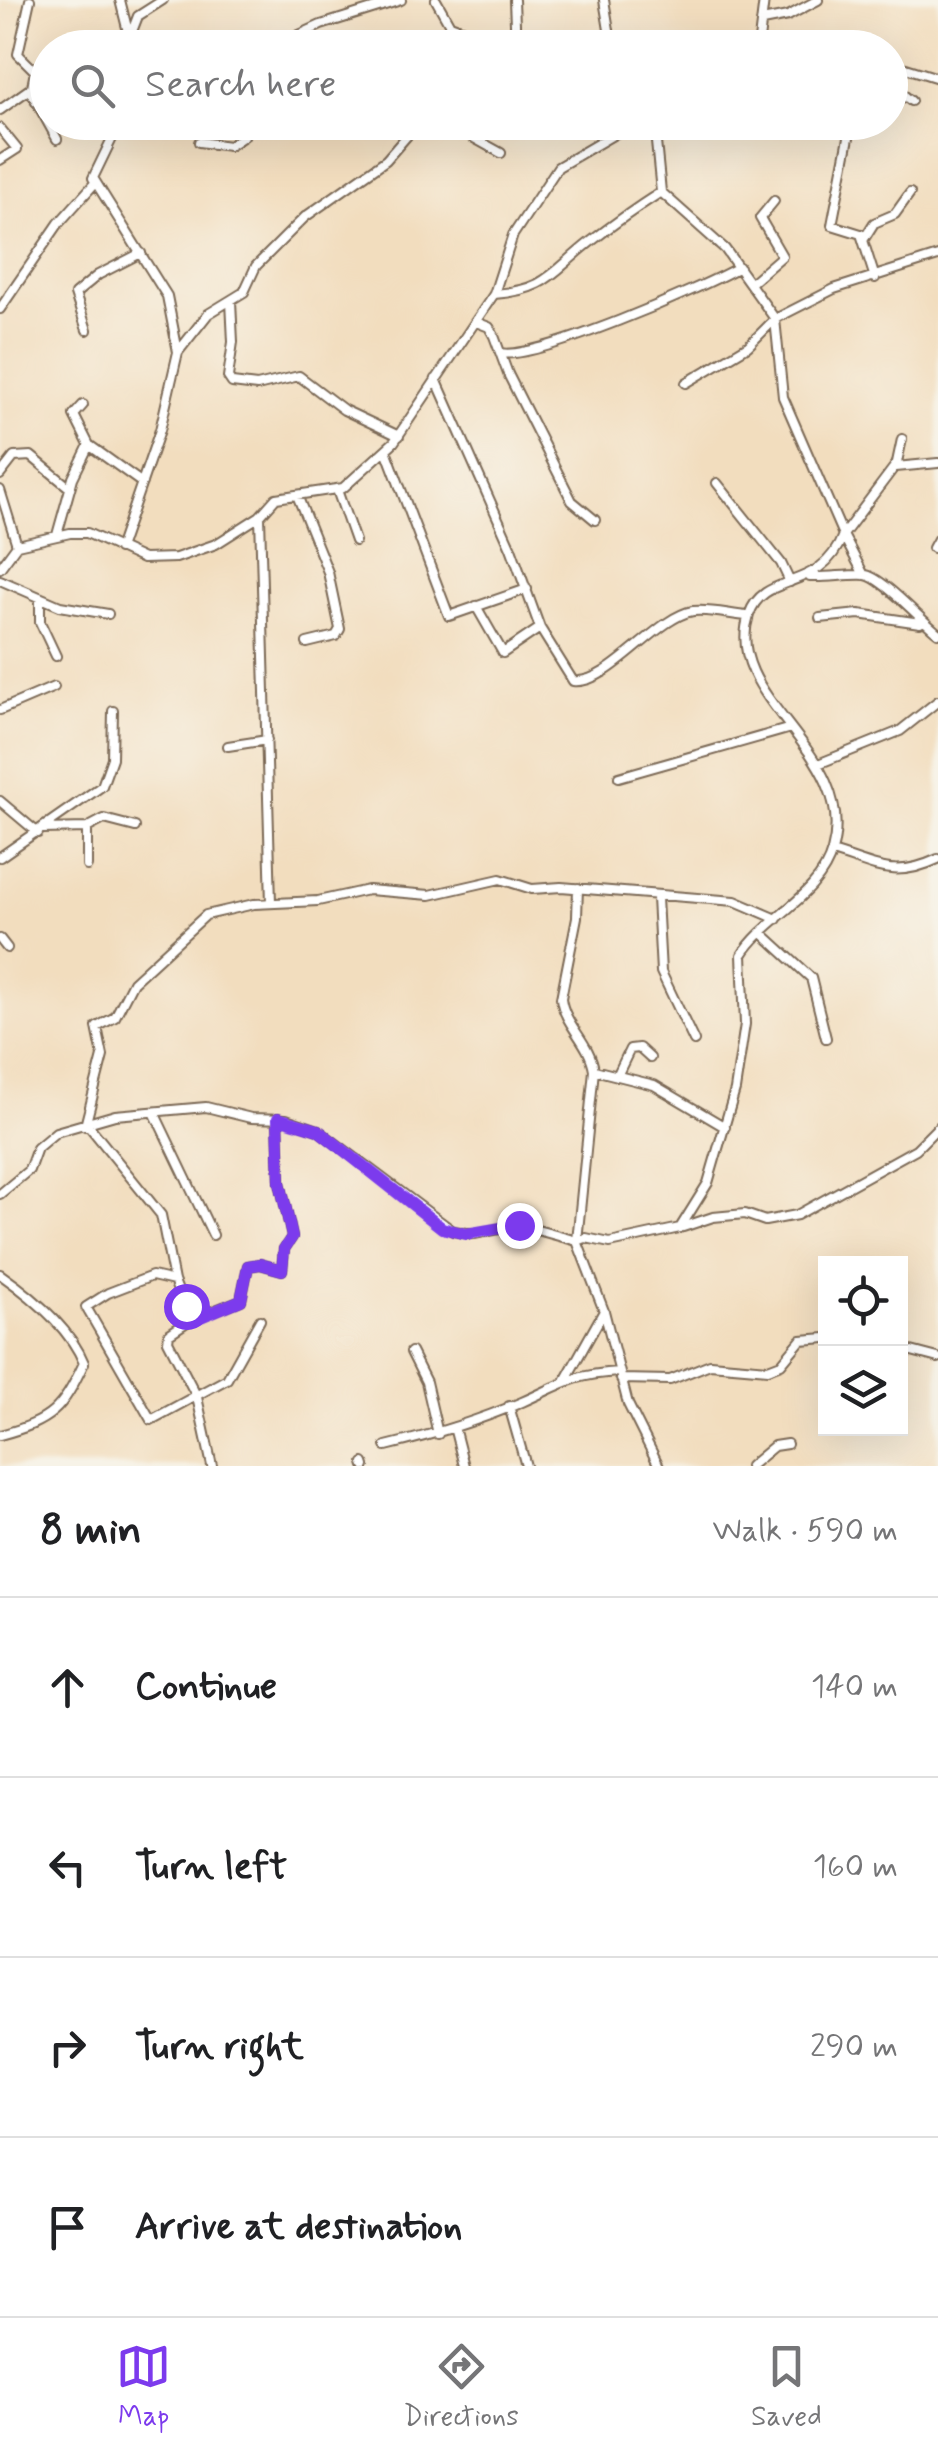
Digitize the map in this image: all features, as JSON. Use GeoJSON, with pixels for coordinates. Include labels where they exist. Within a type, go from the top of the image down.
{"type":"FeatureCollection","features":[{"type":"Feature","properties":{"kind":"street"},"geometry":{"type":"LineString","coordinates":[[30,0],[18,54],[30,66]]}},
{"type":"Feature","properties":{"kind":"street"},"geometry":{"type":"LineString","coordinates":[[120,0],[130,30]]}},
{"type":"Feature","properties":{"kind":"street"},"geometry":{"type":"LineString","coordinates":[[133,30],[138,16],[163,0]]}},
{"type":"Feature","properties":{"kind":"street"},"geometry":{"type":"LineString","coordinates":[[311,30],[402,0]]}},
{"type":"Feature","properties":{"kind":"street"},"geometry":{"type":"LineString","coordinates":[[436,0],[450,25],[464,30]]}},
{"type":"Feature","properties":{"kind":"street"},"geometry":{"type":"LineString","coordinates":[[514,0],[514,30]]}},
{"type":"Feature","properties":{"kind":"street"},"geometry":{"type":"LineString","coordinates":[[604,0],[609,30]]}},
{"type":"Feature","properties":{"kind":"street"},"geometry":{"type":"LineString","coordinates":[[761,30],[764,0]]}},
{"type":"Feature","properties":{"kind":"street"},"geometry":{"type":"LineString","coordinates":[[762,21],[804,10],[818,0]]}},
{"type":"Feature","properties":{"kind":"street"},"geometry":{"type":"LineString","coordinates":[[448,30],[450,25]]}},
{"type":"Feature","properties":{"kind":"street"},"geometry":{"type":"LineString","coordinates":[[908,69],[938,78]]}},
{"type":"Feature","properties":{"kind":"street"},"geometry":{"type":"LineString","coordinates":[[0,110],[30,89]]}},
{"type":"Feature","properties":{"kind":"street"},"geometry":{"type":"LineString","coordinates":[[0,128],[16,148],[0,160]]}},
{"type":"Feature","properties":{"kind":"street"},"geometry":{"type":"LineString","coordinates":[[111,140],[95,172],[95,182],[167,296],[178,352]]}},
{"type":"Feature","properties":{"kind":"street"},"geometry":{"type":"LineString","coordinates":[[199,142],[229,146],[238,140]]}},
{"type":"Feature","properties":{"kind":"street"},"geometry":{"type":"LineString","coordinates":[[119,550],[130,509],[142,484],[178,352],[208,314],[244,292],[256,266],[305,217],[386,160],[403,140]]}},
{"type":"Feature","properties":{"kind":"street"},"geometry":{"type":"LineString","coordinates":[[477,140],[500,153]]}},
{"type":"Feature","properties":{"kind":"street"},"geometry":{"type":"LineString","coordinates":[[0,568],[17,545],[57,535],[88,534],[143,559],[176,558],[216,544],[260,516],[276,498],[337,490],[399,436],[494,294],[513,235],[560,165],[604,140]]}},
{"type":"Feature","properties":{"kind":"street"},"geometry":{"type":"LineString","coordinates":[[656,140],[661,192],[718,241],[752,282],[775,319],[783,397],[864,575]]}},
{"type":"Feature","properties":{"kind":"street"},"geometry":{"type":"LineString","coordinates":[[849,140],[832,225],[855,230],[864,240],[875,278]]}},
{"type":"Feature","properties":{"kind":"street"},"geometry":{"type":"LineString","coordinates":[[0,309],[59,224],[95,182]]}},
{"type":"Feature","properties":{"kind":"street"},"geometry":{"type":"LineString","coordinates":[[494,294],[523,292],[546,283],[590,242],[661,192]]}},
{"type":"Feature","properties":{"kind":"street"},"geometry":{"type":"LineString","coordinates":[[864,240],[874,223],[891,218],[910,193]]}},
{"type":"Feature","properties":{"kind":"street"},"geometry":{"type":"LineString","coordinates":[[752,282],[782,256],[760,218],[774,201]]}},
{"type":"Feature","properties":{"kind":"street"},"geometry":{"type":"LineString","coordinates":[[87,330],[75,294],[98,275],[141,254]]}},
{"type":"Feature","properties":{"kind":"street"},"geometry":{"type":"LineString","coordinates":[[686,383],[748,346],[775,319],[834,289],[938,256]]}},
{"type":"Feature","properties":{"kind":"street"},"geometry":{"type":"LineString","coordinates":[[500,353],[544,346],[640,314],[740,267]]}},
{"type":"Feature","properties":{"kind":"street"},"geometry":{"type":"LineString","coordinates":[[231,300],[233,342],[228,377],[232,383],[257,386],[299,376],[344,410],[399,436]]}},
{"type":"Feature","properties":{"kind":"street"},"geometry":{"type":"LineString","coordinates":[[476,322],[489,327],[572,501],[596,520]]}},
{"type":"Feature","properties":{"kind":"street"},"geometry":{"type":"LineString","coordinates":[[436,379],[527,589],[540,628],[567,674],[580,682],[692,611],[748,616]]}},
{"type":"Feature","properties":{"kind":"street"},"geometry":{"type":"LineString","coordinates":[[83,405],[75,417],[90,446],[142,484]]}},
{"type":"Feature","properties":{"kind":"street"},"geometry":{"type":"LineString","coordinates":[[809,577],[834,555],[843,535],[895,466],[902,439]]}},
{"type":"Feature","properties":{"kind":"street"},"geometry":{"type":"LineString","coordinates":[[57,535],[70,488],[90,446]]}},
{"type":"Feature","properties":{"kind":"street"},"geometry":{"type":"LineString","coordinates":[[386,450],[449,616],[527,589]]}},
{"type":"Feature","properties":{"kind":"street"},"geometry":{"type":"LineString","coordinates":[[0,476],[14,457],[31,456],[70,488]]}},
{"type":"Feature","properties":{"kind":"street"},"geometry":{"type":"LineString","coordinates":[[895,466],[938,462]]}},
{"type":"Feature","properties":{"kind":"street"},"geometry":{"type":"LineString","coordinates":[[717,483],[782,563],[790,582]]}},
{"type":"Feature","properties":{"kind":"street"},"geometry":{"type":"LineString","coordinates":[[0,490],[17,545]]}},
{"type":"Feature","properties":{"kind":"street"},"geometry":{"type":"LineString","coordinates":[[337,490],[355,541]]}},
{"type":"Feature","properties":{"kind":"street"},"geometry":{"type":"LineString","coordinates":[[297,495],[328,572],[340,629],[336,636],[307,644]]}},
{"type":"Feature","properties":{"kind":"street"},"geometry":{"type":"LineString","coordinates":[[260,516],[270,903]]}},
{"type":"Feature","properties":{"kind":"street"},"geometry":{"type":"LineString","coordinates":[[680,1228],[708,1182],[744,1044],[742,956],[819,874],[832,852],[835,818],[818,764],[761,691],[746,644],[748,616],[758,597],[790,582],[809,577],[864,575],[888,586],[938,633]]}},
{"type":"Feature","properties":{"kind":"street"},"geometry":{"type":"LineString","coordinates":[[0,580],[40,599],[108,614]]}},
{"type":"Feature","properties":{"kind":"street"},"geometry":{"type":"LineString","coordinates":[[40,599],[40,622],[56,656]]}},
{"type":"Feature","properties":{"kind":"street"},"geometry":{"type":"LineString","coordinates":[[476,606],[503,653],[540,628]]}},
{"type":"Feature","properties":{"kind":"street"},"geometry":{"type":"LineString","coordinates":[[820,618],[859,614],[925,624]]}},
{"type":"Feature","properties":{"kind":"street"},"geometry":{"type":"LineString","coordinates":[[0,710],[54,688]]}},
{"type":"Feature","properties":{"kind":"street"},"geometry":{"type":"LineString","coordinates":[[818,764],[900,731],[938,702]]}},
{"type":"Feature","properties":{"kind":"street"},"geometry":{"type":"LineString","coordinates":[[0,857],[105,781],[113,748],[113,711]]}},
{"type":"Feature","properties":{"kind":"street"},"geometry":{"type":"LineString","coordinates":[[619,777],[791,728]]}},
{"type":"Feature","properties":{"kind":"street"},"geometry":{"type":"LineString","coordinates":[[228,746],[267,740]]}},
{"type":"Feature","properties":{"kind":"street"},"geometry":{"type":"LineString","coordinates":[[0,801],[41,831],[87,828],[104,819],[134,827]]}},
{"type":"Feature","properties":{"kind":"street"},"geometry":{"type":"LineString","coordinates":[[87,828],[87,866]]}},
{"type":"Feature","properties":{"kind":"street"},"geometry":{"type":"LineString","coordinates":[[832,852],[895,872],[922,869],[938,858]]}},
{"type":"Feature","properties":{"kind":"street"},"geometry":{"type":"LineString","coordinates":[[87,1126],[103,1056],[97,1026],[118,1012],[133,982],[206,915],[270,903],[318,901],[368,890],[430,895],[489,879],[532,889],[578,888],[657,898],[735,901],[777,919]]}},
{"type":"Feature","properties":{"kind":"street"},"geometry":{"type":"LineString","coordinates":[[578,888],[577,917],[561,998],[562,1008],[589,1050],[594,1070],[577,1241],[604,1311],[628,1404],[659,1466]]}},
{"type":"Feature","properties":{"kind":"street"},"geometry":{"type":"LineString","coordinates":[[657,898],[661,972],[694,1041]]}},
{"type":"Feature","properties":{"kind":"street"},"geometry":{"type":"LineString","coordinates":[[762,933],[811,978],[826,1038]]}},
{"type":"Feature","properties":{"kind":"street"},"geometry":{"type":"LineString","coordinates":[[0,938],[7,948]]}},
{"type":"Feature","properties":{"kind":"street"},"geometry":{"type":"LineString","coordinates":[[617,1076],[630,1049],[639,1048],[650,1058]]}},
{"type":"Feature","properties":{"kind":"street"},"geometry":{"type":"LineString","coordinates":[[594,1070],[672,1094],[725,1127]]}},
{"type":"Feature","properties":{"kind":"street"},"geometry":{"type":"LineString","coordinates":[[0,1194],[31,1167],[44,1140],[115,1115],[206,1107],[250,1118],[278,1118],[318,1130],[442,1228],[466,1234],[519,1225],[577,1241],[586,1238],[610,1243],[713,1217],[745,1214],[766,1220],[798,1215],[916,1149],[938,1128]]}},
{"type":"Feature","properties":{"kind":"street"},"geometry":{"type":"LineString","coordinates":[[154,1114],[213,1235]]}},
{"type":"Feature","properties":{"kind":"street"},"geometry":{"type":"LineString","coordinates":[[212,1466],[197,1397],[168,1336],[190,1320],[241,1300],[248,1266],[260,1264],[282,1270],[284,1249],[292,1237],[280,1182],[278,1118]]}},
{"type":"Feature","properties":{"kind":"street"},"geometry":{"type":"LineString","coordinates":[[87,1126],[161,1215],[174,1281],[190,1320]]}},
{"type":"Feature","properties":{"kind":"street"},"geometry":{"type":"LineString","coordinates":[[0,1274],[29,1295],[71,1342],[84,1363],[73,1392],[58,1408],[38,1423],[0,1435]]}},
{"type":"Feature","properties":{"kind":"street"},"geometry":{"type":"LineString","coordinates":[[174,1281],[152,1276],[100,1296],[86,1309],[151,1420],[227,1380],[260,1320]]}},
{"type":"Feature","properties":{"kind":"street"},"geometry":{"type":"LineString","coordinates":[[566,1379],[604,1311]]}},
{"type":"Feature","properties":{"kind":"street"},"geometry":{"type":"LineString","coordinates":[[386,1446],[438,1434],[566,1379],[620,1375],[670,1380],[710,1364],[768,1369],[781,1364],[801,1340],[818,1339]]}},
{"type":"Feature","properties":{"kind":"street"},"geometry":{"type":"LineString","coordinates":[[908,1350],[938,1358]]}},
{"type":"Feature","properties":{"kind":"street"},"geometry":{"type":"LineString","coordinates":[[411,1352],[426,1382],[438,1434]]}},
{"type":"Feature","properties":{"kind":"street"},"geometry":{"type":"LineString","coordinates":[[509,1406],[526,1466]]}},
{"type":"Feature","properties":{"kind":"street"},"geometry":{"type":"LineString","coordinates":[[454,1428],[464,1466]]}},
{"type":"Feature","properties":{"kind":"street"},"geometry":{"type":"LineString","coordinates":[[750,1466],[774,1446],[786,1444]]}},
{"type":"Feature","properties":{"kind":"route"},"geometry":{"type":"LineString","coordinates":[[186,1306],[190,1320],[241,1300],[243,1273],[254,1263],[282,1270],[284,1249],[290,1243],[292,1230],[280,1182],[278,1118],[318,1130],[410,1198],[442,1228],[474,1234],[519,1225]]}}]}
